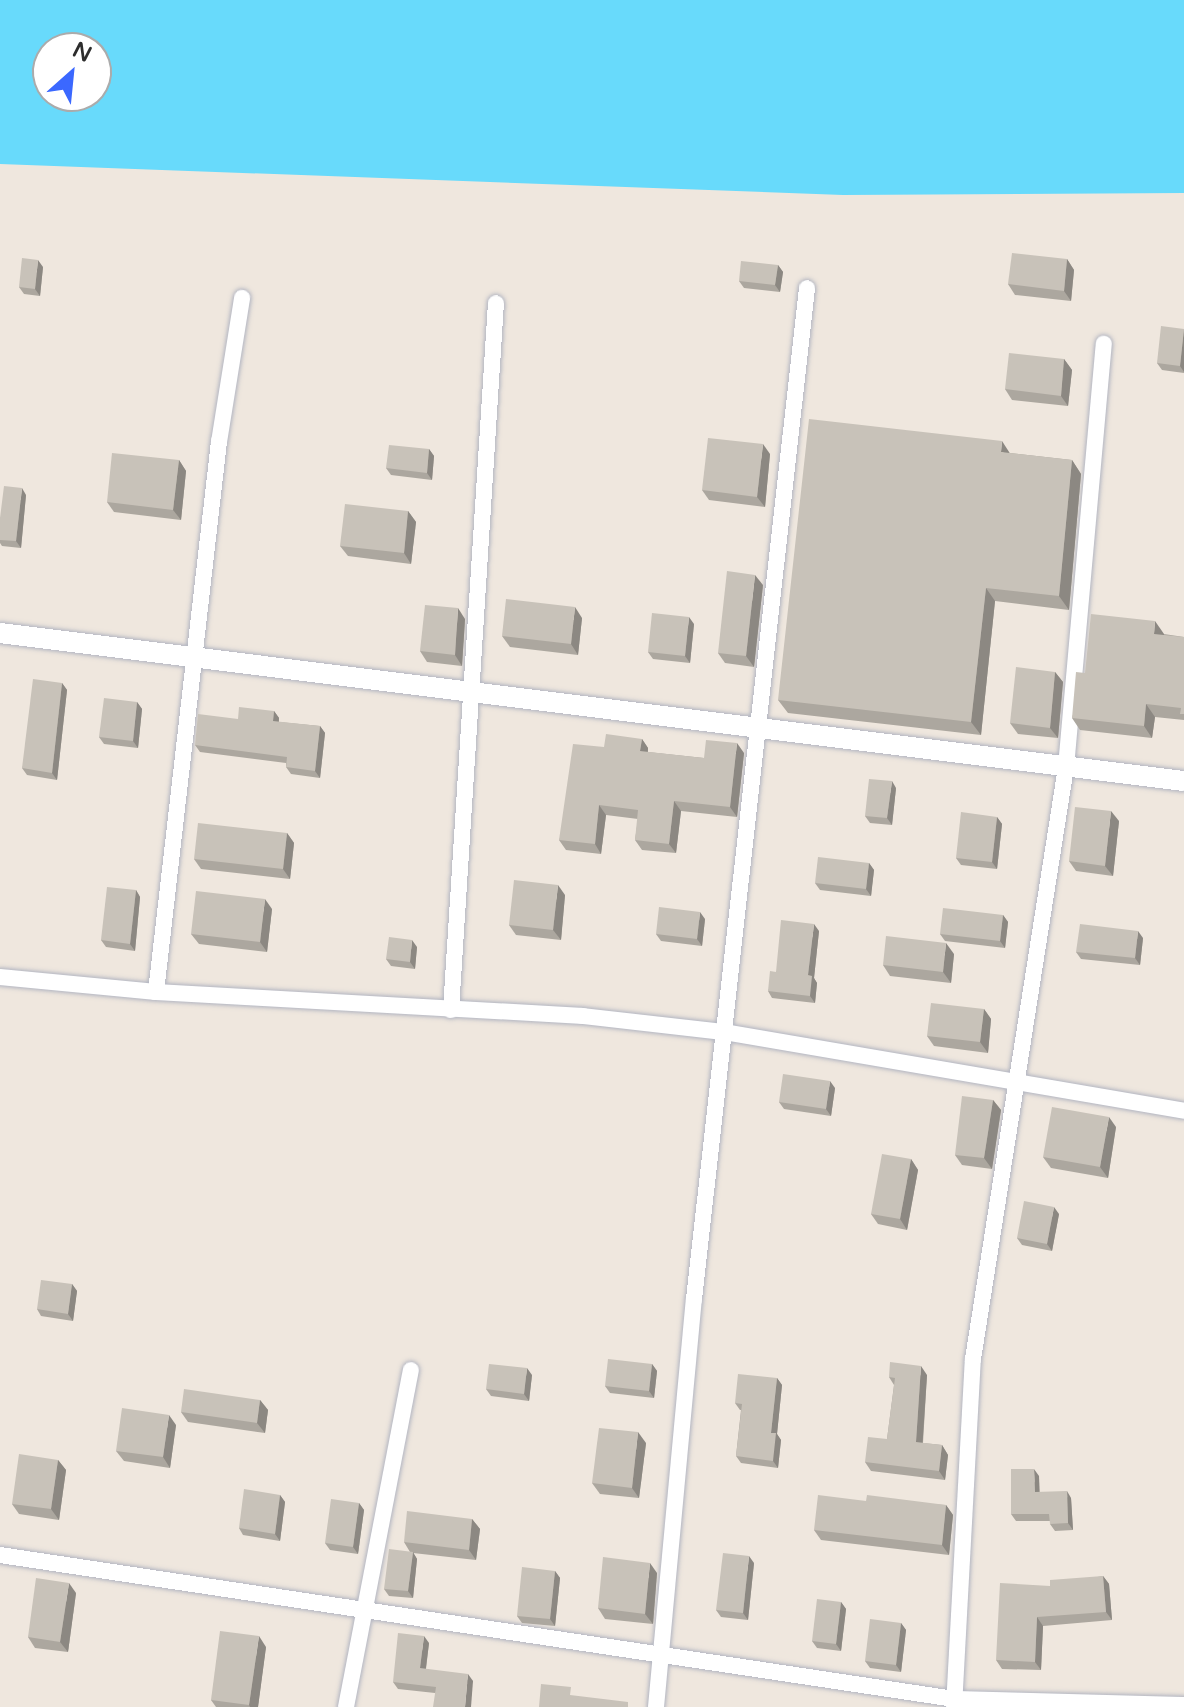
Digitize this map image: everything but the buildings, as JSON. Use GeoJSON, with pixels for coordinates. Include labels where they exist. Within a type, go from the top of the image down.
{"type":"FeatureCollection","features":[{"type":"Feature","properties":{"kind":"street"},"geometry":{"type":"LineString","coordinates":[[656,1707],[694,1299],[807,288]]}},
{"type":"Feature","properties":{"kind":"street"},"geometry":{"type":"LineString","coordinates":[[156,992],[197,659],[219,442],[242,298]]}},
{"type":"Feature","properties":{"kind":"street"},"geometry":{"type":"LineString","coordinates":[[451,1010],[496,303]]}},
{"type":"Feature","properties":{"kind":"street"},"geometry":{"type":"LineString","coordinates":[[954,1703],[973,1359],[1066,767],[1104,344]]}},
{"type":"Feature","properties":{"kind":"street"},"geometry":{"type":"LineString","coordinates":[[0,633],[756,730],[1184,781]]}},
{"type":"Feature","properties":{"kind":"street"},"geometry":{"type":"LineString","coordinates":[[0,977],[156,992],[583,1016],[724,1032],[1015,1085],[1184,1111]]}},
{"type":"Feature","properties":{"kind":"street"},"geometry":{"type":"LineString","coordinates":[[346,1707],[411,1370]]}},
{"type":"Feature","properties":{"kind":"street"},"geometry":{"type":"LineString","coordinates":[[0,1555],[954,1703],[1184,1705]]}},
{"type":"Feature","properties":{"kind":"water"},"geometry":{"type":"Polygon","coordinates":[[[0,0],[1184,0],[1184,193],[843,195],[0,164],[0,0]]]}}]}
